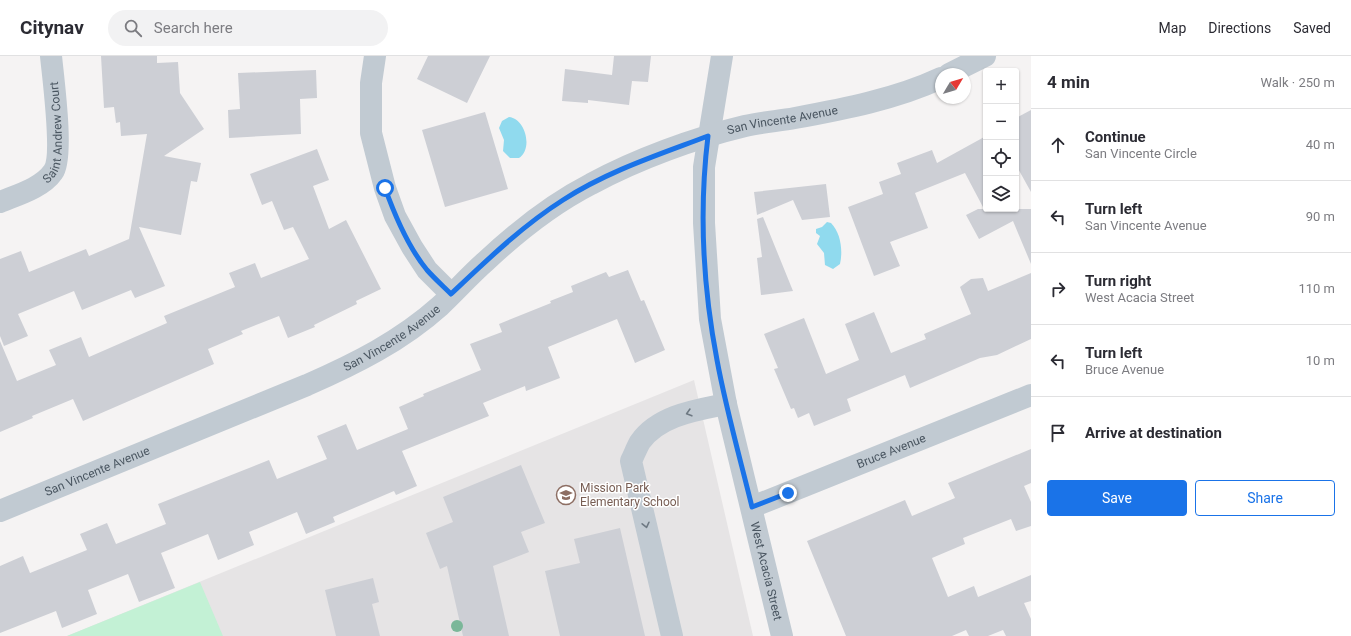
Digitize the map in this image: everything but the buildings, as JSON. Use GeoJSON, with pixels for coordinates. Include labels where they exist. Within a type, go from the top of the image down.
{"type":"FeatureCollection","features":[{"type":"Feature","properties":{"kind":"street","name":"Saint Andrew Court"},"geometry":{"type":"LineString","coordinates":[[0,202],[38,184],[54,172],[57,165],[58,152],[51,56]]}},
{"type":"Feature","properties":{"kind":"street"},"geometry":{"type":"LineString","coordinates":[[374,56],[371,83],[371,133],[385,188],[395,216],[412,247],[427,270],[451,294]]}},
{"type":"Feature","properties":{"kind":"street","name":"West Acacia Street"},"geometry":{"type":"LineString","coordinates":[[722,56],[704,167],[706,270],[710,318],[726,404],[782,636]]}},
{"type":"Feature","properties":{"kind":"street"},"geometry":{"type":"LineString","coordinates":[[961,68],[985,56]]}},
{"type":"Feature","properties":{"kind":"street","name":"San Vincente Avenue"},"geometry":{"type":"LineString","coordinates":[[0,510],[343,369],[376,352],[402,335],[440,306],[451,294],[521,230],[563,200],[590,184],[639,161],[708,136],[746,126],[849,107],[900,93],[935,80]]}},
{"type":"Feature","properties":{"kind":"street","name":"Bruce Avenue"},"geometry":{"type":"LineString","coordinates":[[752,507],[1031,395]]}},
{"type":"Feature","properties":{"kind":"street"},"geometry":{"type":"LineString","coordinates":[[672,636],[631,461],[640,442],[652,430],[665,421],[701,409],[726,404]]}},
{"type":"Feature","properties":{"kind":"shaded area","name":"Mission Park Elementary School"},"geometry":{"type":"Polygon","coordinates":[[[694,380],[753,636],[67,636],[694,380]]]}},
{"type":"Feature","properties":{"kind":"green space"},"geometry":{"type":"Polygon","coordinates":[[[200,582],[223,636],[67,636],[200,582]]]}},
{"type":"Feature","properties":{"kind":"water"},"geometry":{"type":"Polygon","coordinates":[[[509,117],[520,123],[526,135],[526,148],[519,158],[510,158],[503,151],[504,140],[499,128],[502,121],[509,117]]]}},
{"type":"Feature","properties":{"kind":"water"},"geometry":{"type":"Polygon","coordinates":[[[827,222],[831,223],[837,232],[841,248],[840,264],[833,269],[825,265],[824,253],[817,244],[820,236],[816,233],[816,229],[822,227],[827,222]]]}},
{"type":"Feature","properties":{"kind":"place","name":"Mission Park Elementary School"},"geometry":{"type":"Point","coordinates":[566,495]}},
{"type":"Feature","properties":{"kind":"route"},"geometry":{"type":"LineString","coordinates":[[385,188],[395,216],[412,247],[427,270],[451,294],[521,230],[563,200],[616,171],[708,136],[704,167],[706,270],[710,318],[726,404],[752,507],[788,493]]}}]}
